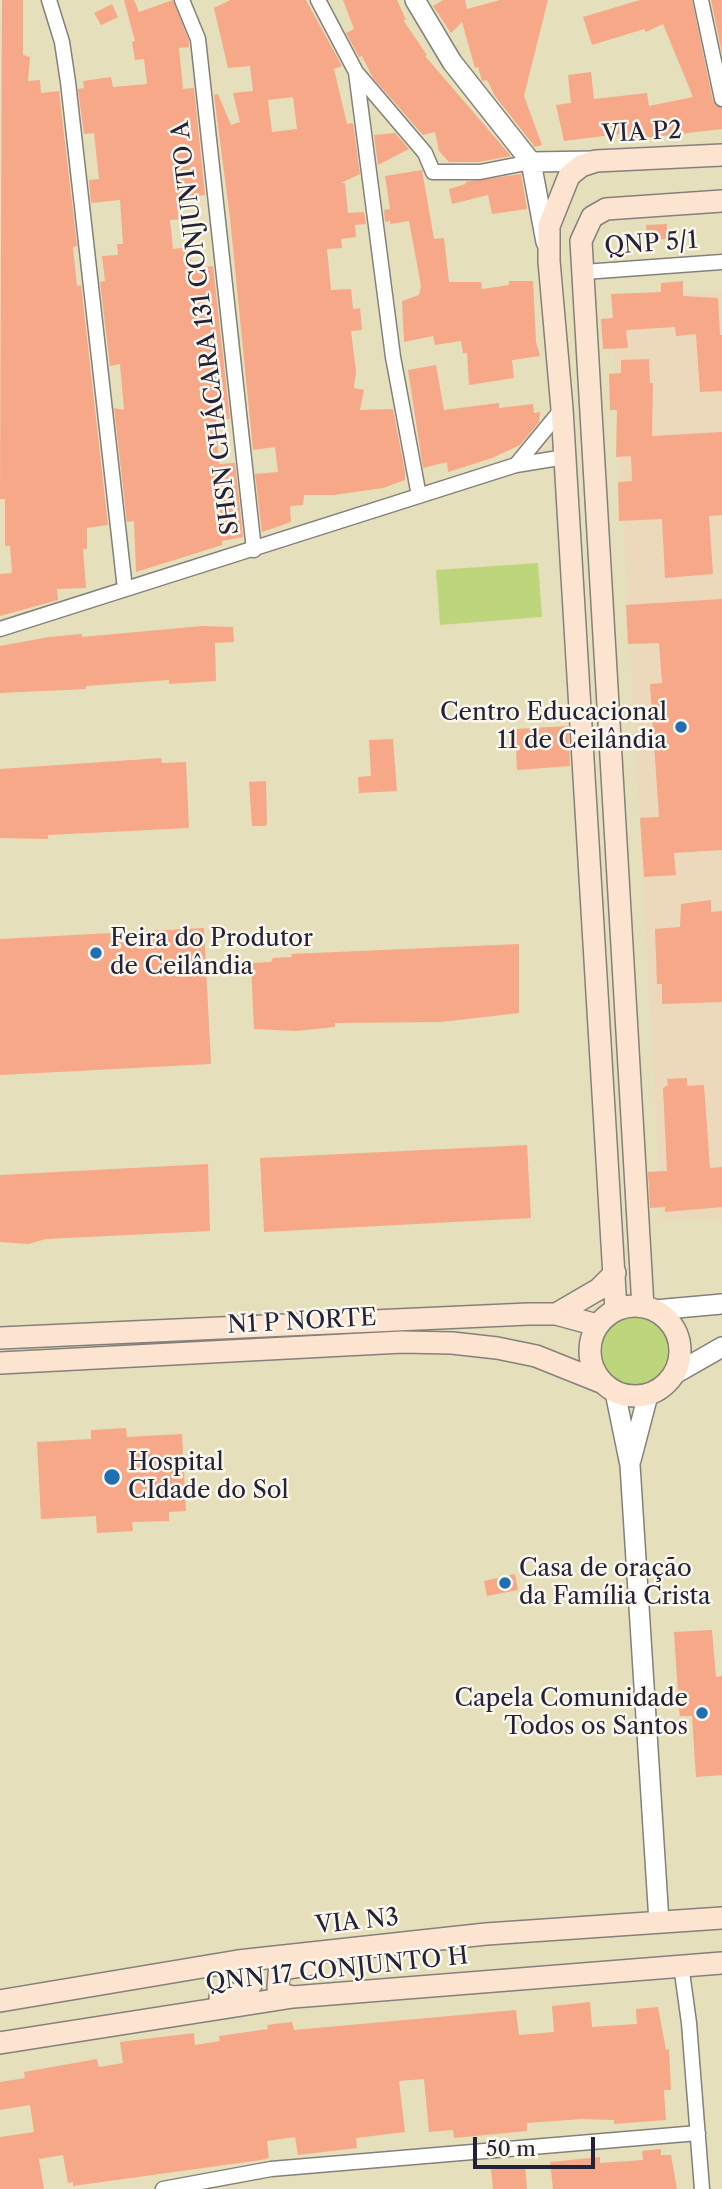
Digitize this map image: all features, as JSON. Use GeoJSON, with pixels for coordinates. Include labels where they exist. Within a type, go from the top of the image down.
{"type":"FeatureCollection","features":[{"type":"Feature","properties":{"kind":"main road","name":"VIA P2"},"geometry":{"type":"LineString","coordinates":[[549,261],[550,226],[569,176],[596,161],[722,155]]}},
{"type":"Feature","properties":{"kind":"main road"},"geometry":{"type":"LineString","coordinates":[[649,1308],[581,241],[592,217],[606,209],[722,201]]}},
{"type":"Feature","properties":{"kind":"main road"},"geometry":{"type":"LineString","coordinates":[[549,261],[562,409],[616,1310]]}},
{"type":"Feature","properties":{"kind":"main road"},"geometry":{"type":"LineString","coordinates":[[556,1314],[599,1289],[615,1273]]}},
{"type":"Feature","properties":{"kind":"main road"},"geometry":{"type":"LineString","coordinates":[[649,1308],[667,1319],[680,1346],[679,1361],[673,1375],[658,1390],[648,1395],[631,1396],[608,1387],[593,1369],[590,1354],[597,1325],[616,1310],[649,1308]]}},
{"type":"Feature","properties":{"kind":"main road","name":"N1 P NORTE"},"geometry":{"type":"LineString","coordinates":[[0,1338],[556,1314],[597,1325]]}},
{"type":"Feature","properties":{"kind":"main road","name":"N1 P NORTE"},"geometry":{"type":"LineString","coordinates":[[0,1363],[402,1342],[452,1343],[536,1356],[608,1387]]}},
{"type":"Feature","properties":{"kind":"main road","name":"VIA N3"},"geometry":{"type":"LineString","coordinates":[[0,2001],[238,1961],[486,1934],[722,1918]]}},
{"type":"Feature","properties":{"kind":"main road"},"geometry":{"type":"LineString","coordinates":[[293,1997],[280,1992],[276,1983],[279,1974],[286,1968],[486,1934]]}},
{"type":"Feature","properties":{"kind":"main road"},"geometry":{"type":"LineString","coordinates":[[1,2043],[121,2010],[239,1994],[249,1988],[252,1977],[248,1966],[238,1961]]}},
{"type":"Feature","properties":{"kind":"main road"},"geometry":{"type":"LineString","coordinates":[[681,1965],[722,1963]]}},
{"type":"Feature","properties":{"kind":"main road","name":"QNN 17 CONJUNTO H"},"geometry":{"type":"LineString","coordinates":[[1,2043],[293,1997],[681,1965]]}},
{"type":"Feature","properties":{"kind":"street"},"geometry":{"type":"LineString","coordinates":[[49,0],[62,43],[68,82],[125,589]]}},
{"type":"Feature","properties":{"kind":"street","name":"SHSN CHÁCARA 131 CONJUNTO A"},"geometry":{"type":"LineString","coordinates":[[182,0],[198,39],[254,550]]}},
{"type":"Feature","properties":{"kind":"street"},"geometry":{"type":"LineString","coordinates":[[318,0],[356,72],[425,153],[433,172],[480,172],[531,162],[596,161]]}},
{"type":"Feature","properties":{"kind":"street"},"geometry":{"type":"LineString","coordinates":[[415,0],[452,62],[531,162],[549,261]]}},
{"type":"Feature","properties":{"kind":"street"},"geometry":{"type":"LineString","coordinates":[[701,0],[722,99]]}},
{"type":"Feature","properties":{"kind":"street"},"geometry":{"type":"LineString","coordinates":[[356,72],[393,357],[419,496]]}},
{"type":"Feature","properties":{"kind":"street","name":"QNP 5/1"},"geometry":{"type":"LineString","coordinates":[[583,272],[722,262]]}},
{"type":"Feature","properties":{"kind":"street"},"geometry":{"type":"LineString","coordinates":[[516,465],[562,409]]}},
{"type":"Feature","properties":{"kind":"street"},"geometry":{"type":"LineString","coordinates":[[0,629],[516,465],[565,457]]}},
{"type":"Feature","properties":{"kind":"street"},"geometry":{"type":"LineString","coordinates":[[649,1308],[722,1304]]}},
{"type":"Feature","properties":{"kind":"street"},"geometry":{"type":"LineString","coordinates":[[673,1375],[722,1347]]}},
{"type":"Feature","properties":{"kind":"street"},"geometry":{"type":"LineString","coordinates":[[608,1387],[630,1465],[659,1922]]}},
{"type":"Feature","properties":{"kind":"street"},"geometry":{"type":"LineString","coordinates":[[630,1465],[648,1395]]}},
{"type":"Feature","properties":{"kind":"street"},"geometry":{"type":"LineString","coordinates":[[681,1965],[702,2189]]}},
{"type":"Feature","properties":{"kind":"street"},"geometry":{"type":"LineString","coordinates":[[163,2189],[271,2169],[698,2133]]}},
{"type":"Feature","properties":{"kind":"shaded area"},"geometry":{"type":"Polygon","coordinates":[[[722,291],[722,1217],[662,1220],[611,299],[722,291]]]}},
{"type":"Feature","properties":{"kind":"green space"},"geometry":{"type":"Polygon","coordinates":[[[538,563],[542,617],[440,625],[436,570],[538,563]]]}},
{"type":"Feature","properties":{"kind":"green space"},"geometry":{"type":"Polygon","coordinates":[[[636,1316],[656,1322],[666,1332],[672,1352],[666,1372],[656,1382],[636,1388],[616,1382],[606,1372],[600,1352],[606,1332],[616,1322],[636,1316]]]}},
{"type":"Feature","properties":{"kind":"building"},"geometry":{"type":"Polygon","coordinates":[[[2,0],[23,0],[23,55],[30,57],[28,81],[40,80],[41,93],[59,91],[77,246],[73,247],[77,286],[81,285],[108,525],[87,528],[87,549],[83,549],[86,588],[57,589],[58,600],[0,616],[0,574],[12,573],[10,546],[5,546],[5,499],[0,499],[2,0]]]}},
{"type":"Feature","properties":{"kind":"building"},"geometry":{"type":"Polygon","coordinates":[[[124,0],[134,0],[139,12],[173,0],[189,41],[189,47],[179,48],[183,89],[194,88],[205,195],[181,197],[183,219],[170,220],[173,249],[189,247],[192,268],[213,266],[230,419],[216,420],[219,464],[235,463],[243,537],[222,541],[222,545],[136,572],[134,521],[127,522],[114,408],[124,410],[120,364],[110,366],[100,282],[105,281],[102,256],[118,255],[117,244],[123,244],[120,200],[91,203],[89,180],[99,179],[94,133],[84,134],[78,89],[84,88],[83,81],[111,77],[113,87],[147,84],[144,59],[135,60],[132,42],[135,41],[124,0]]]}},
{"type":"Feature","properties":{"kind":"building"},"geometry":{"type":"Polygon","coordinates":[[[230,0],[306,0],[342,66],[334,69],[347,124],[353,123],[360,174],[341,183],[345,183],[348,213],[364,212],[366,224],[355,225],[356,237],[341,239],[342,248],[327,249],[331,290],[351,289],[353,309],[360,308],[362,330],[351,331],[356,371],[354,388],[364,390],[360,410],[393,409],[405,472],[405,480],[383,488],[334,495],[304,495],[303,505],[290,506],[291,522],[262,532],[255,474],[278,472],[275,447],[253,450],[230,218],[214,95],[218,94],[231,125],[240,122],[233,93],[253,91],[250,66],[228,68],[214,8],[230,0]],[[293,97],[268,100],[272,132],[297,129],[293,97]]]}},
{"type":"Feature","properties":{"kind":"building"},"geometry":{"type":"Polygon","coordinates":[[[343,0],[397,0],[406,20],[403,20],[427,55],[425,56],[511,156],[479,162],[449,162],[439,151],[435,132],[423,135],[373,78],[362,56],[359,57],[346,33],[354,29],[343,0]]]}},
{"type":"Feature","properties":{"kind":"building"},"geometry":{"type":"Polygon","coordinates":[[[443,0],[465,0],[467,9],[500,0],[548,0],[524,96],[542,145],[535,147],[495,96],[487,80],[482,81],[478,67],[475,68],[462,22],[451,33],[433,6],[443,0]]]}},
{"type":"Feature","properties":{"kind":"building"},"geometry":{"type":"Polygon","coordinates":[[[640,0],[692,0],[713,101],[722,108],[722,129],[620,141],[620,134],[564,141],[556,105],[571,103],[568,75],[591,72],[594,99],[647,93],[649,106],[693,97],[663,24],[646,32],[644,29],[592,45],[583,17],[640,0]]]}},
{"type":"Feature","properties":{"kind":"building"},"geometry":{"type":"Polygon","coordinates":[[[711,0],[722,0],[722,53],[711,0]]]}},
{"type":"Feature","properties":{"kind":"building"},"geometry":{"type":"Polygon","coordinates":[[[112,4],[118,17],[101,25],[94,13],[112,4]]]}},
{"type":"Feature","properties":{"kind":"building"},"geometry":{"type":"Polygon","coordinates":[[[395,133],[409,149],[378,165],[374,135],[395,133]]]}},
{"type":"Feature","properties":{"kind":"building"},"geometry":{"type":"Polygon","coordinates":[[[422,170],[434,239],[444,238],[449,282],[481,282],[482,289],[509,285],[509,281],[533,281],[536,342],[540,356],[512,360],[514,378],[469,385],[467,353],[463,353],[461,341],[435,345],[433,336],[404,342],[402,301],[419,295],[421,286],[409,221],[390,224],[390,221],[385,222],[384,210],[390,209],[385,176],[422,170]]]}},
{"type":"Feature","properties":{"kind":"building"},"geometry":{"type":"Polygon","coordinates":[[[521,174],[527,209],[492,214],[488,195],[452,204],[449,189],[466,184],[465,182],[521,174]]]}},
{"type":"Feature","properties":{"kind":"building"},"geometry":{"type":"Polygon","coordinates":[[[667,224],[667,239],[647,240],[646,225],[667,224]]]}},
{"type":"Feature","properties":{"kind":"building"},"geometry":{"type":"Polygon","coordinates":[[[683,281],[683,296],[718,298],[722,335],[722,391],[700,392],[696,334],[676,336],[675,327],[626,330],[628,348],[603,349],[601,319],[613,318],[611,294],[661,292],[661,283],[683,281]]]}},
{"type":"Feature","properties":{"kind":"building"},"geometry":{"type":"Polygon","coordinates":[[[649,359],[650,383],[653,383],[652,436],[722,432],[722,515],[709,516],[713,574],[665,578],[662,519],[619,521],[618,482],[632,481],[631,456],[616,457],[617,410],[610,410],[609,374],[621,373],[621,360],[649,359]]]}},
{"type":"Feature","properties":{"kind":"building"},"geometry":{"type":"Polygon","coordinates":[[[436,365],[444,410],[499,403],[499,408],[533,404],[534,413],[540,412],[539,422],[520,445],[492,458],[448,472],[447,462],[423,468],[408,370],[436,365]]]}},
{"type":"Feature","properties":{"kind":"building","name":"Centro Educacional 11 de Ceilândia"},"geometry":{"type":"Polygon","coordinates":[[[722,599],[722,850],[674,853],[676,875],[644,877],[640,818],[659,817],[650,684],[662,683],[659,643],[628,644],[626,605],[722,599]]]}},
{"type":"Feature","properties":{"kind":"building"},"geometry":{"type":"Polygon","coordinates":[[[202,626],[233,627],[234,642],[215,643],[216,681],[169,684],[169,680],[86,686],[86,689],[0,693],[0,646],[49,637],[82,634],[82,637],[202,626]]]}},
{"type":"Feature","properties":{"kind":"building"},"geometry":{"type":"Polygon","coordinates":[[[568,726],[570,766],[517,770],[515,729],[568,726]]]}},
{"type":"Feature","properties":{"kind":"building"},"geometry":{"type":"Polygon","coordinates":[[[393,739],[397,791],[359,793],[358,777],[371,776],[369,740],[393,739]]]}},
{"type":"Feature","properties":{"kind":"building"},"geometry":{"type":"Polygon","coordinates":[[[161,758],[162,763],[186,762],[189,828],[48,835],[48,839],[0,838],[0,769],[161,758]]]}},
{"type":"Feature","properties":{"kind":"building"},"geometry":{"type":"Polygon","coordinates":[[[266,781],[267,823],[266,826],[252,826],[249,782],[266,781]]]}},
{"type":"Feature","properties":{"kind":"building"},"geometry":{"type":"Polygon","coordinates":[[[711,900],[711,912],[722,911],[722,1002],[662,1004],[662,984],[657,984],[655,929],[680,927],[681,904],[711,900]]]}},
{"type":"Feature","properties":{"kind":"building"},"geometry":{"type":"Polygon","coordinates":[[[204,928],[211,1064],[0,1075],[0,939],[204,928]]]}},
{"type":"Feature","properties":{"kind":"building"},"geometry":{"type":"Polygon","coordinates":[[[519,944],[519,1013],[441,1022],[335,1023],[335,1027],[296,1031],[254,1029],[251,963],[271,962],[273,958],[292,957],[291,954],[519,944]]]}},
{"type":"Feature","properties":{"kind":"building"},"geometry":{"type":"Polygon","coordinates":[[[687,1078],[687,1086],[704,1085],[710,1168],[722,1167],[722,1207],[665,1212],[665,1207],[650,1208],[648,1172],[667,1171],[663,1088],[668,1085],[667,1079],[687,1078]]]}},
{"type":"Feature","properties":{"kind":"building"},"geometry":{"type":"Polygon","coordinates":[[[527,1145],[531,1218],[264,1232],[260,1158],[527,1145]]]}},
{"type":"Feature","properties":{"kind":"building"},"geometry":{"type":"Polygon","coordinates":[[[208,1164],[210,1231],[46,1239],[28,1244],[0,1242],[0,1175],[208,1164]]]}},
{"type":"Feature","properties":{"kind":"building","name":"Hospital CIdade do Sol"},"geometry":{"type":"Polygon","coordinates":[[[126,1428],[127,1437],[182,1434],[186,1511],[169,1512],[169,1521],[132,1522],[133,1531],[97,1533],[96,1516],[41,1519],[37,1442],[91,1439],[91,1430],[126,1428]]]}},
{"type":"Feature","properties":{"kind":"building"},"geometry":{"type":"Polygon","coordinates":[[[515,1574],[518,1590],[487,1596],[484,1581],[515,1574]]]}},
{"type":"Feature","properties":{"kind":"building","name":"Capela Comunidade Todos os Santos"},"geometry":{"type":"Polygon","coordinates":[[[712,1630],[716,1677],[722,1676],[722,1775],[696,1777],[692,1716],[680,1716],[679,1710],[674,1632],[712,1630]]]}},
{"type":"Feature","properties":{"kind":"building"},"geometry":{"type":"Polygon","coordinates":[[[590,2002],[592,2027],[637,2024],[636,2009],[658,2007],[666,2050],[669,2049],[671,2090],[664,2090],[666,2120],[614,2124],[614,2120],[582,2119],[527,2123],[527,2131],[454,2138],[453,2130],[429,2132],[424,2079],[399,2081],[405,2132],[356,2138],[357,2148],[298,2155],[295,2137],[267,2141],[269,2158],[261,2160],[73,2186],[73,2182],[68,2183],[63,2155],[39,2159],[44,2189],[0,2189],[0,2137],[34,2132],[30,2105],[0,2110],[0,2082],[25,2078],[24,2072],[97,2059],[99,2067],[123,2063],[120,2042],[194,2033],[195,2045],[220,2041],[219,2036],[268,2029],[267,2025],[292,2022],[294,2030],[516,2010],[519,2035],[554,2032],[552,2006],[590,2002]]]}},
{"type":"Feature","properties":{"kind":"building"},"geometry":{"type":"Polygon","coordinates":[[[661,2149],[661,2155],[671,2155],[677,2189],[553,2189],[550,2162],[600,2157],[600,2163],[643,2160],[642,2151],[661,2149]]]}},
{"type":"Feature","properties":{"kind":"building"},"geometry":{"type":"Polygon","coordinates":[[[525,2166],[527,2189],[493,2189],[491,2169],[525,2166]]]}},
{"type":"Feature","properties":{"kind":"place","name":"Centro Educacional 11 de Ceilândia"},"geometry":{"type":"Point","coordinates":[681,727]}},
{"type":"Feature","properties":{"kind":"place","name":"Feira do Produtor de Ceilândia"},"geometry":{"type":"Point","coordinates":[96,953]}},
{"type":"Feature","properties":{"kind":"place","name":"Hospital CIdade do Sol"},"geometry":{"type":"Point","coordinates":[112,1477]}},
{"type":"Feature","properties":{"kind":"place","name":"Casa de oração da Família Crista"},"geometry":{"type":"Point","coordinates":[505,1583]}},
{"type":"Feature","properties":{"kind":"place","name":"Capela Comunidade Todos os Santos"},"geometry":{"type":"Point","coordinates":[702,1713]}}]}
